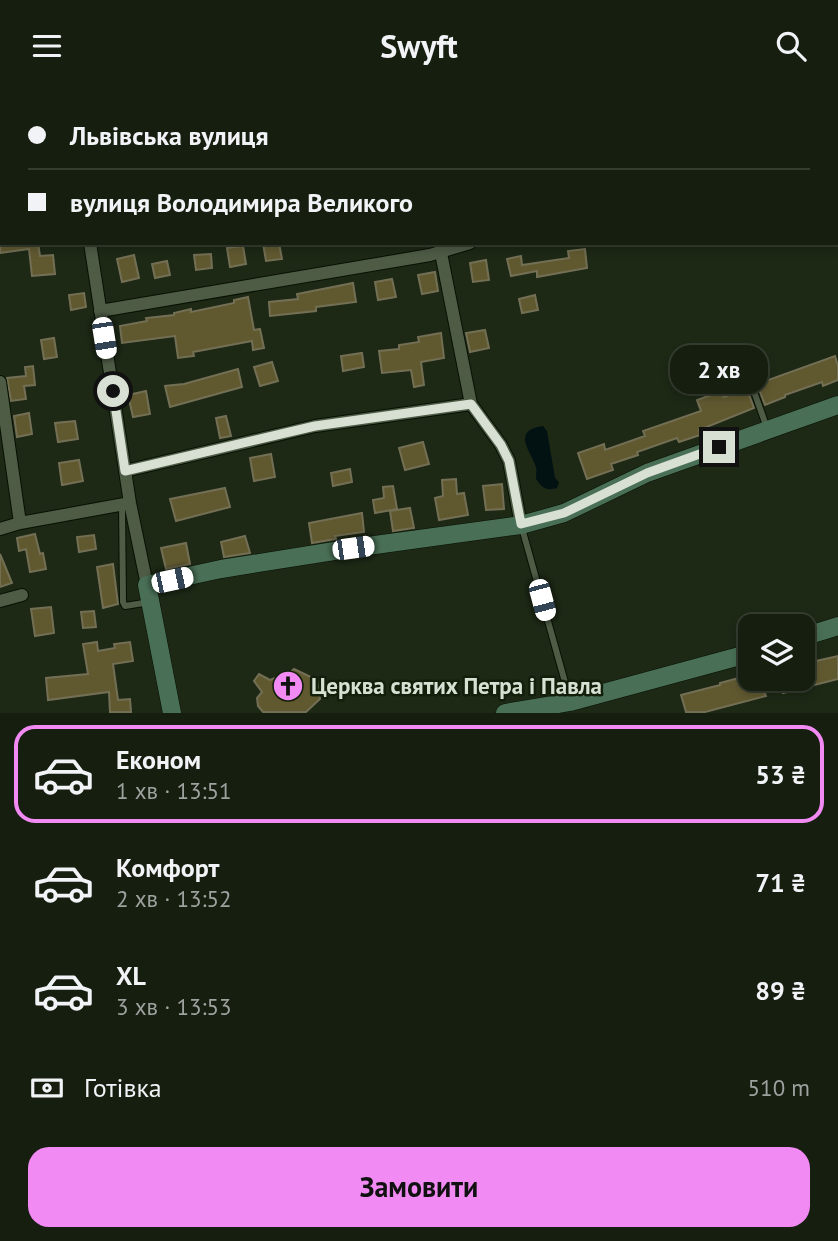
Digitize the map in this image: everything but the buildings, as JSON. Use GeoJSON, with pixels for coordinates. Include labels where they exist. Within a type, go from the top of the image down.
{"type":"FeatureCollection","features":[{"type":"Feature","properties":{"kind":"street"},"geometry":{"type":"LineString","coordinates":[[90,245],[125,471],[126,504],[149,594],[172,712]]}},
{"type":"Feature","properties":{"kind":"street"},"geometry":{"type":"LineString","coordinates":[[100,311],[459,245]]}},
{"type":"Feature","properties":{"kind":"street"},"geometry":{"type":"LineString","coordinates":[[432,250],[471,404],[501,445],[509,461],[521,524]]}},
{"type":"Feature","properties":{"kind":"street"},"geometry":{"type":"LineString","coordinates":[[0,382],[20,523]]}},
{"type":"Feature","properties":{"kind":"street"},"geometry":{"type":"LineString","coordinates":[[125,471],[315,426],[471,404]]}},
{"type":"Feature","properties":{"kind":"street"},"geometry":{"type":"LineString","coordinates":[[149,594],[221,569],[521,524],[564,513],[647,473],[838,405]]}},
{"type":"Feature","properties":{"kind":"street"},"geometry":{"type":"LineString","coordinates":[[0,529],[126,504]]}},
{"type":"Feature","properties":{"kind":"street"},"geometry":{"type":"LineString","coordinates":[[0,601],[22,595]]}},
{"type":"Feature","properties":{"kind":"street"},"geometry":{"type":"LineString","coordinates":[[815,633],[838,626]]}},
{"type":"Feature","properties":{"kind":"street"},"geometry":{"type":"LineString","coordinates":[[505,712],[572,707],[738,657]]}},
{"type":"Feature","properties":{"kind":"lane"},"geometry":{"type":"LineString","coordinates":[[742,358],[767,430]]}},
{"type":"Feature","properties":{"kind":"lane"},"geometry":{"type":"LineString","coordinates":[[126,504],[123,603],[125,606],[149,594]]}},
{"type":"Feature","properties":{"kind":"lane"},"geometry":{"type":"LineString","coordinates":[[521,524],[572,707]]}},
{"type":"Feature","properties":{"kind":"shaded area"},"geometry":{"type":"Polygon","coordinates":[[[543,426],[547,431],[555,478],[559,482],[557,488],[553,489],[545,488],[536,479],[536,467],[525,437],[527,432],[543,426]]]}},
{"type":"Feature","properties":{"kind":"place","name":"Церква святих Петра і Павла"},"geometry":{"type":"Point","coordinates":[288,686]}},
{"type":"Feature","properties":{"kind":"route"},"geometry":{"type":"LineString","coordinates":[[113,391],[125,471],[315,426],[471,404],[501,445],[509,461],[521,524],[564,513],[647,473],[719,447]]}}]}
